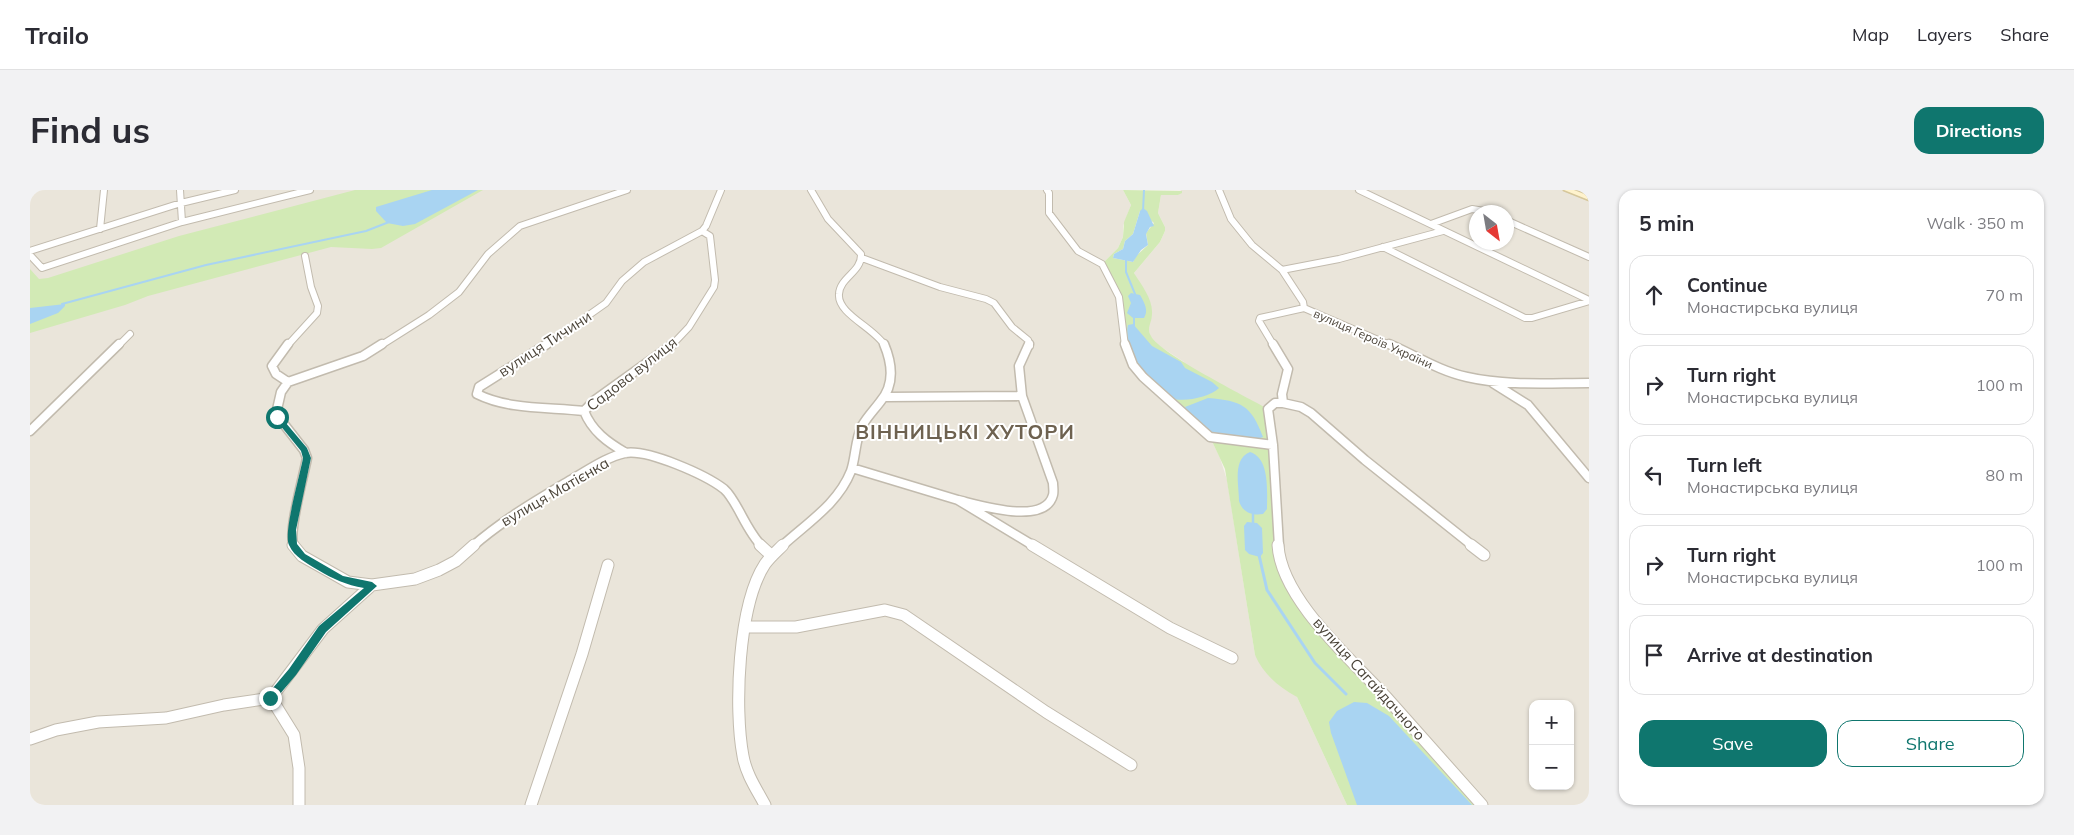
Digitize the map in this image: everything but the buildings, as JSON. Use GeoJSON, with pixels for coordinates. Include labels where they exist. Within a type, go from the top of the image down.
{"type":"FeatureCollection","features":[{"type":"Feature","properties":{"kind":"street"},"geometry":{"type":"LineString","coordinates":[[100,229],[104,190]]}},
{"type":"Feature","properties":{"kind":"street"},"geometry":{"type":"LineString","coordinates":[[180,190],[182,222]]}},
{"type":"Feature","properties":{"kind":"street"},"geometry":{"type":"LineString","coordinates":[[30,251],[181,203],[235,190]]}},
{"type":"Feature","properties":{"kind":"street"},"geometry":{"type":"LineString","coordinates":[[30,255],[42,268],[182,222],[310,190]]}},
{"type":"Feature","properties":{"kind":"street"},"geometry":{"type":"LineString","coordinates":[[372,586],[340,579],[302,556],[292,544],[292,530],[307,458],[304,450],[276,414],[281,392],[288,382],[363,356],[422,319],[460,292],[488,254],[520,226],[627,190]]}},
{"type":"Feature","properties":{"kind":"street"},"geometry":{"type":"LineString","coordinates":[[702,231],[706,226],[721,190]]}},
{"type":"Feature","properties":{"kind":"street"},"geometry":{"type":"LineString","coordinates":[[811,190],[828,219],[858,250],[862,258],[940,287],[986,299],[994,303],[1012,327],[1028,340],[1030,346],[1019,366],[1022,396],[1053,483],[1053,496],[1045,507],[1026,512],[1011,512],[958,500],[852,468]]}},
{"type":"Feature","properties":{"kind":"street"},"geometry":{"type":"LineString","coordinates":[[1047,190],[1049,193],[1049,213],[1078,251],[1102,264],[1119,297],[1125,346],[1133,365],[1143,377],[1210,437],[1273,446]]}},
{"type":"Feature","properties":{"kind":"street","name":"вулиця Героїв України"},"geometry":{"type":"LineString","coordinates":[[1219,190],[1231,219],[1252,245],[1282,270],[1304,302],[1304,308],[1447,371],[1491,382],[1589,383]]}},
{"type":"Feature","properties":{"kind":"street"},"geometry":{"type":"LineString","coordinates":[[1359,190],[1589,300]]}},
{"type":"Feature","properties":{"kind":"street"},"geometry":{"type":"LineString","coordinates":[[1568,190],[1589,198]]}},
{"type":"Feature","properties":{"kind":"street"},"geometry":{"type":"LineString","coordinates":[[1431,224],[1469,210]]}},
{"type":"Feature","properties":{"kind":"street"},"geometry":{"type":"LineString","coordinates":[[1514,224],[1589,257]]}},
{"type":"Feature","properties":{"kind":"street"},"geometry":{"type":"LineString","coordinates":[[1282,270],[1339,259],[1443,230]]}},
{"type":"Feature","properties":{"kind":"street","name":"Садова вулиця"},"geometry":{"type":"LineString","coordinates":[[626,453],[606,442],[594,429],[584,411],[595,400],[674,344],[689,327],[711,294],[715,280],[710,236],[702,231]]}},
{"type":"Feature","properties":{"kind":"street","name":"вулиця Тичини"},"geometry":{"type":"LineString","coordinates":[[584,411],[517,404],[482,398],[477,394],[479,387],[555,339],[606,303],[622,280],[644,262],[702,231]]}},
{"type":"Feature","properties":{"kind":"street"},"geometry":{"type":"LineString","coordinates":[[1383,247],[1525,318],[1532,318],[1589,300]]}},
{"type":"Feature","properties":{"kind":"street"},"geometry":{"type":"LineString","coordinates":[[288,382],[274,372],[272,366],[291,340],[317,313],[318,306],[311,287],[305,256]]}},
{"type":"Feature","properties":{"kind":"street"},"geometry":{"type":"LineString","coordinates":[[766,805],[746,766],[739,727],[745,627],[759,574],[772,556],[829,506],[852,468],[862,425],[887,396],[891,371],[884,342],[871,328],[846,311],[839,299],[841,286],[857,268],[862,258]]}},
{"type":"Feature","properties":{"kind":"street"},"geometry":{"type":"LineString","coordinates":[[1304,308],[1260,318],[1263,328],[1288,369],[1282,394],[1284,403],[1301,407],[1317,418],[1365,460],[1484,555]]}},
{"type":"Feature","properties":{"kind":"street"},"geometry":{"type":"LineString","coordinates":[[30,431],[130,334]]}},
{"type":"Feature","properties":{"kind":"street"},"geometry":{"type":"LineString","coordinates":[[1491,382],[1509,391],[1528,405],[1589,478]]}},
{"type":"Feature","properties":{"kind":"street"},"geometry":{"type":"LineString","coordinates":[[887,396],[1022,396]]}},
{"type":"Feature","properties":{"kind":"street","name":"вулиця Сагайдачного"},"geometry":{"type":"LineString","coordinates":[[1284,403],[1275,403],[1268,409],[1273,446],[1279,555],[1291,584],[1326,633],[1391,702],[1482,805]]}},
{"type":"Feature","properties":{"kind":"street","name":"вулиця Матієнка"},"geometry":{"type":"LineString","coordinates":[[372,586],[415,579],[439,570],[456,560],[488,532],[518,511],[604,461],[626,453],[645,453],[706,477],[726,492],[753,538],[772,556]]}},
{"type":"Feature","properties":{"kind":"street"},"geometry":{"type":"LineString","coordinates":[[958,500],[1170,628],[1232,658]]}},
{"type":"Feature","properties":{"kind":"street"},"geometry":{"type":"LineString","coordinates":[[531,805],[582,654],[608,565]]}},
{"type":"Feature","properties":{"kind":"street"},"geometry":{"type":"LineString","coordinates":[[30,739],[56,730],[98,722],[166,718],[224,704],[270,698],[292,672],[322,629],[372,586]]}},
{"type":"Feature","properties":{"kind":"street"},"geometry":{"type":"LineString","coordinates":[[745,627],[796,627],[885,610],[894,610],[1046,712],[1131,766]]}},
{"type":"Feature","properties":{"kind":"street"},"geometry":{"type":"LineString","coordinates":[[270,698],[294,735],[299,768],[299,805]]}},
{"type":"Feature","properties":{"kind":"shaded area"},"geometry":{"type":"Polygon","coordinates":[[[30,190],[1123,190],[1131,205],[1123,226],[1123,237],[1118,248],[1102,264],[1210,437],[1220,458],[1227,480],[1255,655],[1297,697],[1347,805],[30,805],[30,190]]]}},
{"type":"Feature","properties":{"kind":"shaded area"},"geometry":{"type":"Polygon","coordinates":[[[1181,190],[1564,190],[1589,199],[1589,805],[1482,805],[1313,618],[1184,362],[1158,345],[1150,336],[1148,326],[1152,315],[1134,273],[1160,242],[1165,231],[1158,213],[1161,195],[1178,195],[1181,190]]]}},
{"type":"Feature","properties":{"kind":"green space"},"geometry":{"type":"Polygon","coordinates":[[[355,190],[483,190],[381,248],[331,247],[148,296],[125,305],[30,333],[30,269],[39,279],[48,278],[179,236],[355,190]]]}},
{"type":"Feature","properties":{"kind":"green space"},"geometry":{"type":"Polygon","coordinates":[[[1123,190],[1182,191],[1178,195],[1161,195],[1158,213],[1165,231],[1160,242],[1134,273],[1151,303],[1150,333],[1157,344],[1170,353],[1268,409],[1279,555],[1313,618],[1482,805],[1347,805],[1297,697],[1272,679],[1258,662],[1255,655],[1225,469],[1210,437],[1130,358],[1119,297],[1102,264],[1118,248],[1123,237],[1124,222],[1131,205],[1123,190]],[[1140,211],[1133,234],[1125,241],[1123,249],[1114,254],[1113,258],[1133,262],[1136,256],[1148,245],[1146,233],[1154,223],[1140,211]]]}},
{"type":"Feature","properties":{"kind":"water"},"geometry":{"type":"Polygon","coordinates":[[[432,190],[478,190],[415,224],[403,226],[387,223],[376,211],[376,207],[432,190]]]}},
{"type":"Feature","properties":{"kind":"water"},"geometry":{"type":"Polygon","coordinates":[[[1143,208],[1147,211],[1154,226],[1150,227],[1146,234],[1148,245],[1141,250],[1133,262],[1113,258],[1114,254],[1123,249],[1125,241],[1133,234],[1140,211],[1143,208]]]}},
{"type":"Feature","properties":{"kind":"water"},"geometry":{"type":"Polygon","coordinates":[[[1131,293],[1140,295],[1143,300],[1146,309],[1144,318],[1133,318],[1127,313],[1131,303],[1128,296],[1131,293]]]}},
{"type":"Feature","properties":{"kind":"water"},"geometry":{"type":"Polygon","coordinates":[[[65,304],[58,313],[30,324],[30,308],[65,304]]]}},
{"type":"Feature","properties":{"kind":"water"},"geometry":{"type":"Polygon","coordinates":[[[1133,324],[1152,346],[1181,362],[1185,368],[1212,382],[1219,388],[1203,396],[1182,400],[1163,394],[1139,367],[1133,356],[1127,334],[1128,325],[1133,324]]]}},
{"type":"Feature","properties":{"kind":"water"},"geometry":{"type":"Polygon","coordinates":[[[1208,398],[1237,403],[1244,407],[1254,418],[1263,437],[1250,440],[1228,438],[1213,434],[1200,426],[1189,415],[1185,407],[1208,398]]]}},
{"type":"Feature","properties":{"kind":"water"},"geometry":{"type":"Polygon","coordinates":[[[1250,452],[1261,461],[1266,476],[1267,509],[1263,514],[1248,512],[1242,508],[1239,501],[1239,466],[1244,455],[1250,452]]]}},
{"type":"Feature","properties":{"kind":"water"},"geometry":{"type":"Polygon","coordinates":[[[1247,522],[1257,523],[1262,528],[1263,553],[1260,557],[1249,554],[1245,550],[1244,526],[1247,522]]]}},
{"type":"Feature","properties":{"kind":"water"},"geometry":{"type":"Polygon","coordinates":[[[1354,702],[1367,703],[1389,716],[1472,805],[1357,805],[1331,733],[1329,722],[1337,711],[1354,702]]]}},
{"type":"Feature","properties":{"kind":"waterway"},"geometry":{"type":"LineString","coordinates":[[1143,211],[1144,190]]}},
{"type":"Feature","properties":{"kind":"waterway"},"geometry":{"type":"LineString","coordinates":[[62,304],[206,265],[366,231],[389,222]]}},
{"type":"Feature","properties":{"kind":"waterway"},"geometry":{"type":"LineString","coordinates":[[1126,257],[1126,272],[1135,294]]}},
{"type":"Feature","properties":{"kind":"waterway"},"geometry":{"type":"LineString","coordinates":[[1134,315],[1134,327]]}},
{"type":"Feature","properties":{"kind":"waterway"},"geometry":{"type":"LineString","coordinates":[[1253,511],[1253,525]]}},
{"type":"Feature","properties":{"kind":"waterway"},"geometry":{"type":"LineString","coordinates":[[1259,555],[1267,590],[1315,663],[1346,694]]}},
{"type":"Feature","properties":{"kind":"district","name":"ВІННИЦЬКІ ХУТОРИ"},"geometry":{"type":"Point","coordinates":[965,432]}},
{"type":"Feature","properties":{"kind":"route"},"geometry":{"type":"LineString","coordinates":[[270,698],[292,672],[322,629],[372,586],[340,579],[302,556],[292,544],[292,530],[307,458],[304,450],[277,417]]}}]}
